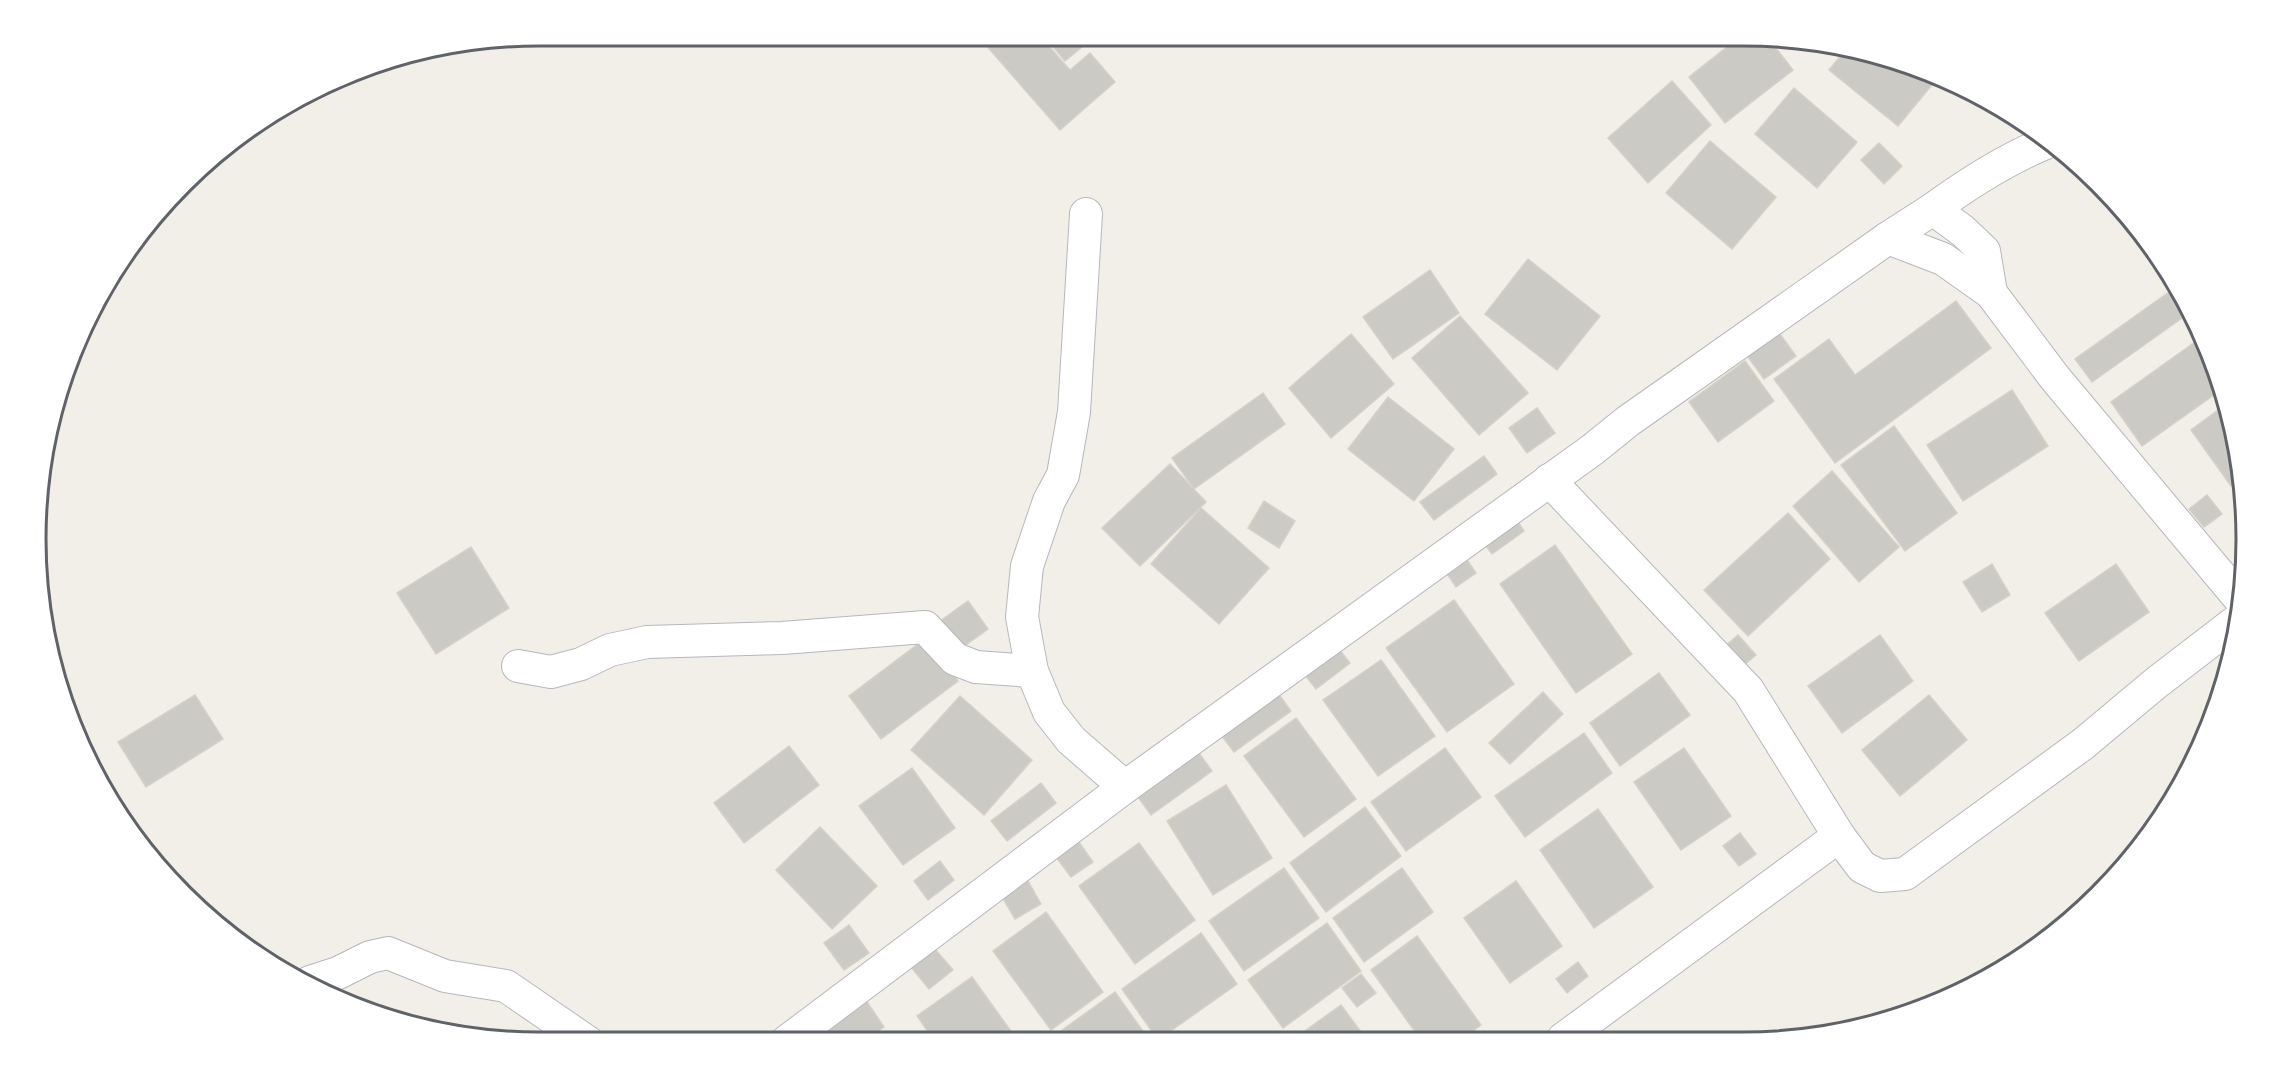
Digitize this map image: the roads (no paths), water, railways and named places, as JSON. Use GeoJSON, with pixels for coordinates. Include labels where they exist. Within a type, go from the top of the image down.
{"type":"FeatureCollection","features":[{"type":"Feature","properties":{"kind":"street"},"geometry":{"type":"LineString","coordinates":[[799,1032],[1125,787],[1628,421],[1965,185],[2015,155],[2039,145]]}},
{"type":"Feature","properties":{"kind":"street"},"geometry":{"type":"LineString","coordinates":[[1933,208],[1984,251],[1991,293]]}},
{"type":"Feature","properties":{"kind":"street"},"geometry":{"type":"LineString","coordinates":[[1086,214],[1074,412],[1063,475],[1049,501],[1027,566],[1022,617],[1032,671],[1048,712],[1071,740],[1125,787]]}},
{"type":"Feature","properties":{"kind":"street"},"geometry":{"type":"LineString","coordinates":[[1888,238],[1943,259],[1991,293],[2055,378],[2232,590]]}},
{"type":"Feature","properties":{"kind":"street"},"geometry":{"type":"LineString","coordinates":[[1549,480],[1749,690],[1839,836],[1862,867],[1880,876],[1905,874],[2083,744],[2156,682],[2227,628]]}},
{"type":"Feature","properties":{"kind":"street"},"geometry":{"type":"LineString","coordinates":[[518,666],[551,672],[581,664],[610,650],[647,642],[782,638],[924,627],[955,659],[976,667],[1032,671]]}},
{"type":"Feature","properties":{"kind":"street"},"geometry":{"type":"LineString","coordinates":[[1574,1032],[1839,836]]}},
{"type":"Feature","properties":{"kind":"street"},"geometry":{"type":"LineString","coordinates":[[317,980],[338,973],[370,957],[388,953],[445,976],[506,986],[573,1032]]}}]}
